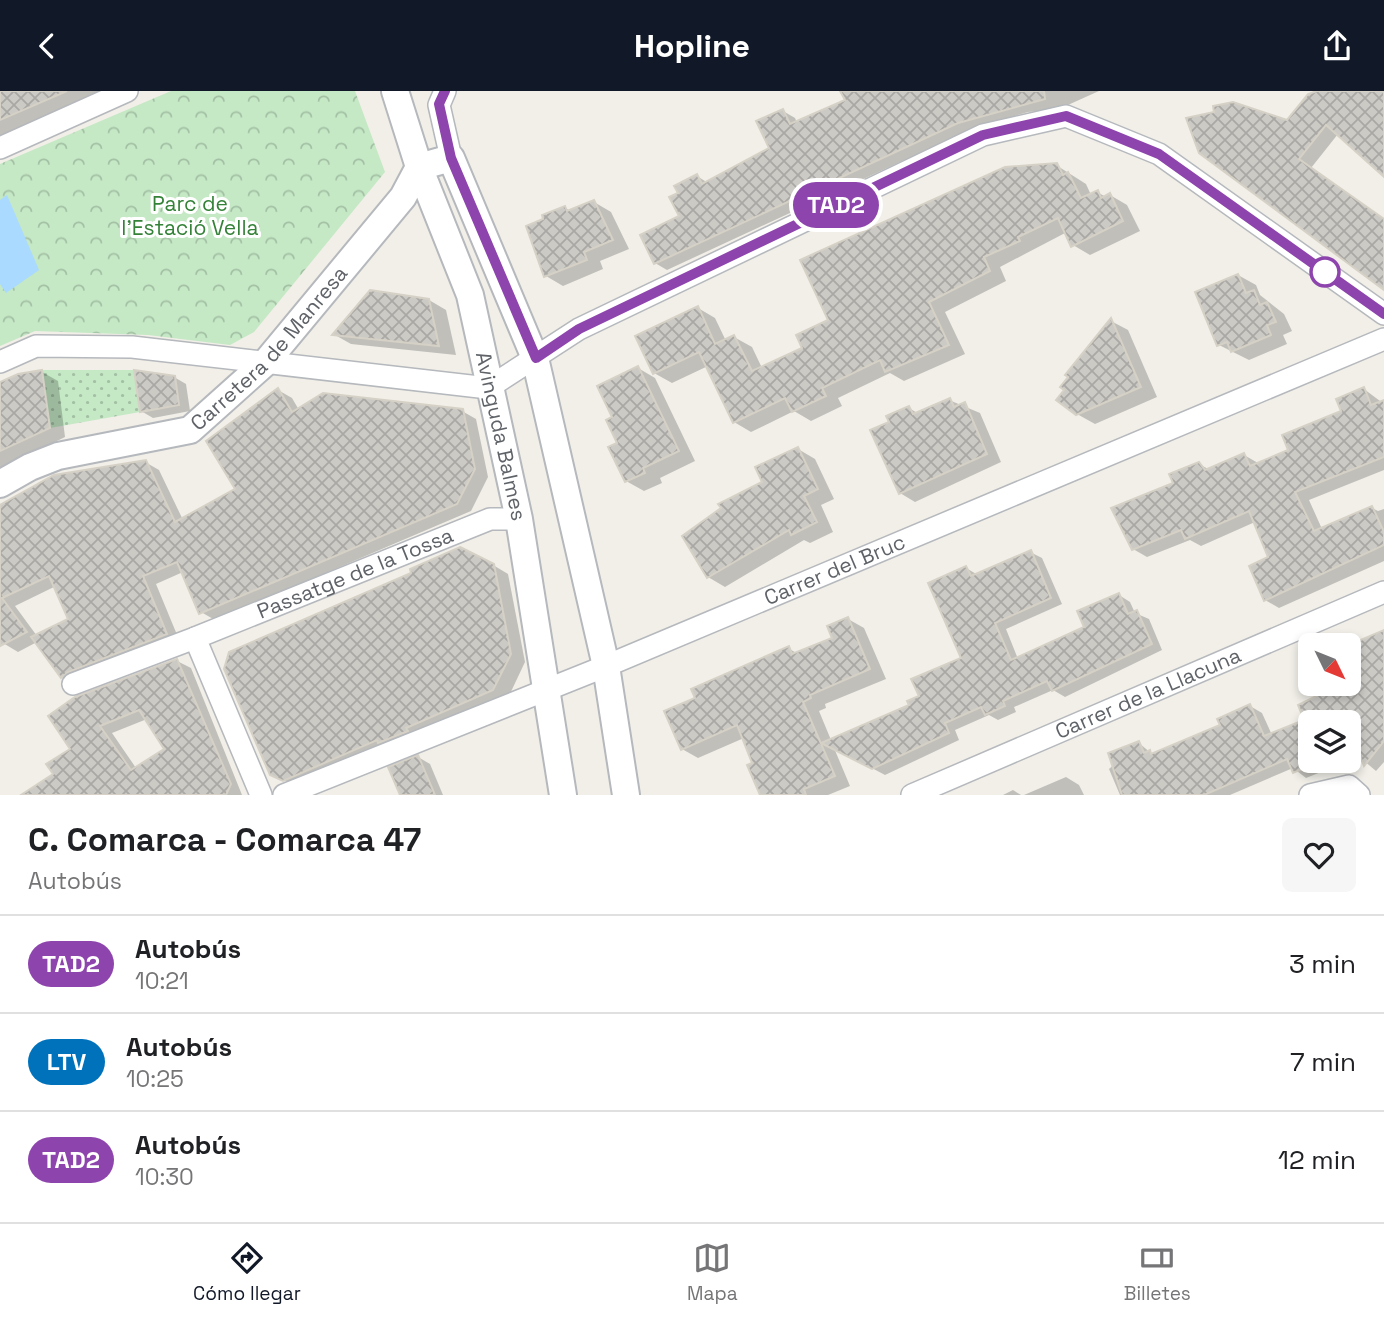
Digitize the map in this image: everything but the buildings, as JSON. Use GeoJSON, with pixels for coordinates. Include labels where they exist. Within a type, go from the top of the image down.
{"type":"FeatureCollection","features":[{"type":"Feature","properties":{"kind":"street"},"geometry":{"type":"LineString","coordinates":[[0,148],[127,91]]}},
{"type":"Feature","properties":{"kind":"street","name":"Avinguda Balmes"},"geometry":{"type":"LineString","coordinates":[[395,91],[419,167],[470,295],[488,388],[503,432],[563,795]]}},
{"type":"Feature","properties":{"kind":"street"},"geometry":{"type":"LineString","coordinates":[[445,91],[439,104],[451,158],[536,358],[606,666],[626,795]]}},
{"type":"Feature","properties":{"kind":"street"},"geometry":{"type":"LineString","coordinates":[[0,362],[36,346],[132,347],[488,388],[579,329],[983,135],[1066,116],[1159,154],[1384,314]]}},
{"type":"Feature","properties":{"kind":"street"},"geometry":{"type":"LineString","coordinates":[[419,167],[451,158]]}},
{"type":"Feature","properties":{"kind":"street","name":"Carretera de Manresa"},"geometry":{"type":"LineString","coordinates":[[0,484],[30,467],[58,456],[190,430],[266,362],[403,197],[419,167]]}},
{"type":"Feature","properties":{"kind":"street","name":"Carrer del Bruc"},"geometry":{"type":"LineString","coordinates":[[284,795],[606,666],[1384,339]]}},
{"type":"Feature","properties":{"kind":"street","name":"Passatge de la Tossa"},"geometry":{"type":"LineString","coordinates":[[73,684],[195,638],[490,519],[519,519]]}},
{"type":"Feature","properties":{"kind":"street","name":"Carrer de la Llacuna"},"geometry":{"type":"LineString","coordinates":[[912,795],[1384,592]]}},
{"type":"Feature","properties":{"kind":"street"},"geometry":{"type":"LineString","coordinates":[[195,638],[261,795]]}},
{"type":"Feature","properties":{"kind":"street"},"geometry":{"type":"LineString","coordinates":[[1310,795],[1349,786],[1359,795]]}},
{"type":"Feature","properties":{"kind":"green space","name":"Parc de l'Estació Vella"},"geometry":{"type":"Polygon","coordinates":[[[171,91],[355,91],[385,172],[254,332],[230,345],[148,335],[35,331],[0,346],[0,164],[171,91]]]}},
{"type":"Feature","properties":{"kind":"green space"},"geometry":{"type":"Polygon","coordinates":[[[42,370],[134,370],[140,412],[50,428],[42,370]]]}},
{"type":"Feature","properties":{"kind":"water"},"geometry":{"type":"Polygon","coordinates":[[[7,195],[39,270],[6,293],[0,284],[0,200],[7,195]]]}},
{"type":"Feature","properties":{"kind":"bus line","name":"TAD2"},"geometry":{"type":"LineString","coordinates":[[445,91],[439,104],[451,158],[536,358],[579,329],[983,135],[1066,116],[1159,154],[1384,314]]}}]}
